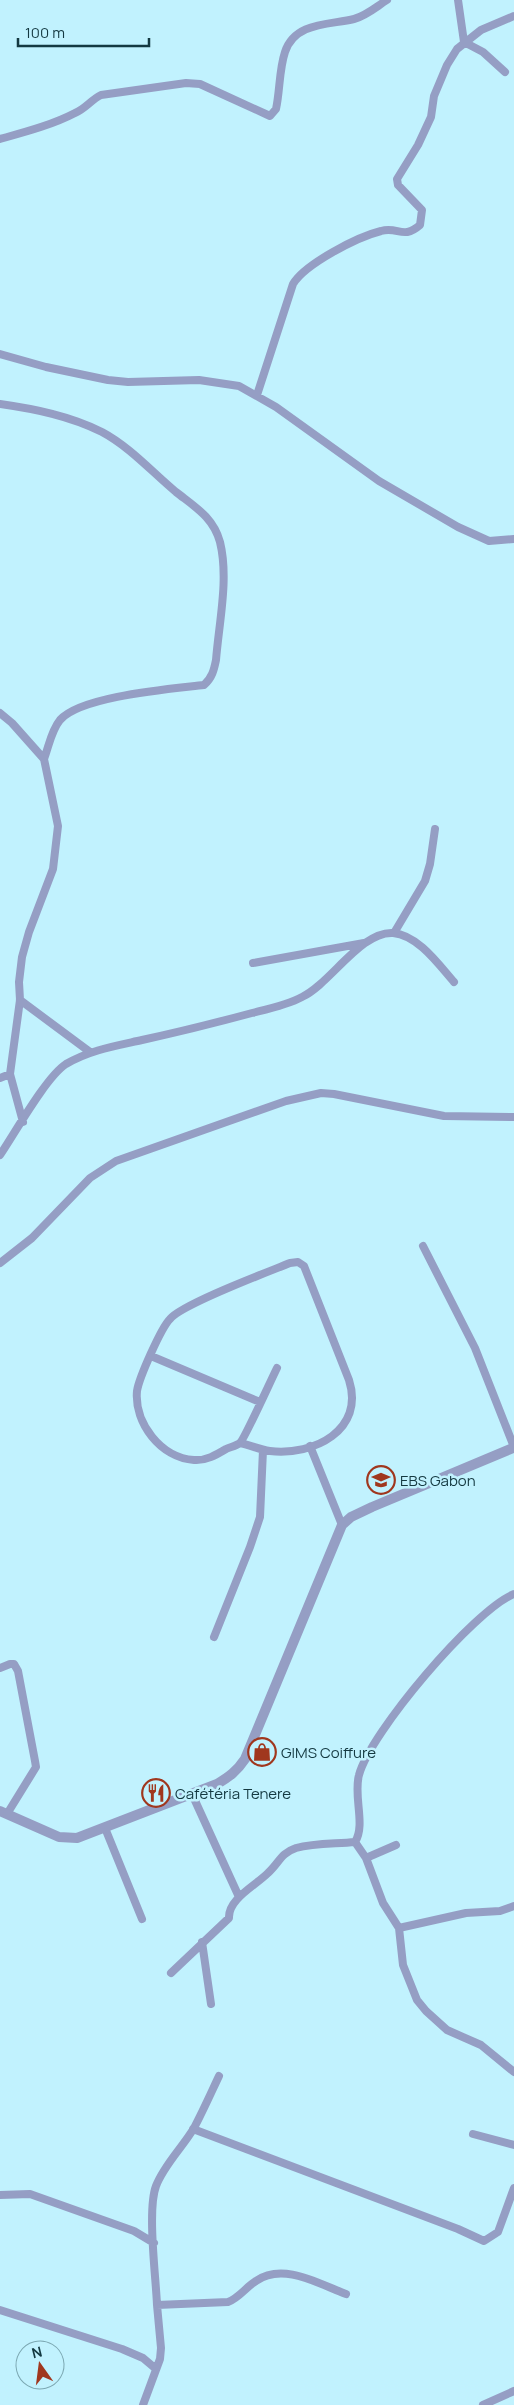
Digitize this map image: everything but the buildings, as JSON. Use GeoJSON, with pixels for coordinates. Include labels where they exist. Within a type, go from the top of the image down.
{"type":"FeatureCollection","features":[{"type":"Feature","properties":{"kind":"street"},"geometry":{"type":"LineString","coordinates":[[0,139],[33,130],[77,113],[93,99],[101,95],[186,83],[208,87],[270,116],[276,109],[285,51],[293,38],[309,28],[369,13],[387,0]]}},
{"type":"Feature","properties":{"kind":"street"},"geometry":{"type":"LineString","coordinates":[[458,0],[464,42]]}},
{"type":"Feature","properties":{"kind":"street"},"geometry":{"type":"LineString","coordinates":[[257,395],[293,284],[299,274],[318,260],[382,230],[406,234],[420,225],[422,210],[398,185],[398,179],[418,145],[431,117],[434,96],[447,65],[464,42],[481,30],[514,16]]}},
{"type":"Feature","properties":{"kind":"street"},"geometry":{"type":"LineString","coordinates":[[464,42],[483,52],[505,72]]}},
{"type":"Feature","properties":{"kind":"street"},"geometry":{"type":"LineString","coordinates":[[0,354],[46,367],[108,380],[218,382],[239,386],[257,395],[379,481],[458,528],[489,541],[514,539]]}},
{"type":"Feature","properties":{"kind":"street"},"geometry":{"type":"LineString","coordinates":[[0,404],[28,408],[72,419],[103,433],[123,446],[210,520],[219,541],[224,565],[216,660],[213,674],[208,682],[204,685],[102,701],[78,708],[60,720],[53,732],[44,759]]}},
{"type":"Feature","properties":{"kind":"street"},"geometry":{"type":"LineString","coordinates":[[0,713],[12,723],[44,759],[56,817],[57,841],[53,869],[29,932],[22,957],[19,982],[20,1000],[10,1074],[23,1122]]}},
{"type":"Feature","properties":{"kind":"street"},"geometry":{"type":"LineString","coordinates":[[394,933],[425,881],[436,829]]}},
{"type":"Feature","properties":{"kind":"street"},"geometry":{"type":"LineString","coordinates":[[0,1156],[55,1073],[90,1052],[202,1027],[302,998],[322,985],[365,943],[377,936],[394,933],[408,938],[428,953],[454,982]]}},
{"type":"Feature","properties":{"kind":"street"},"geometry":{"type":"LineString","coordinates":[[253,963],[365,943]]}},
{"type":"Feature","properties":{"kind":"street"},"geometry":{"type":"LineString","coordinates":[[20,1000],[90,1052]]}},
{"type":"Feature","properties":{"kind":"street"},"geometry":{"type":"LineString","coordinates":[[0,1078],[10,1074]]}},
{"type":"Feature","properties":{"kind":"street"},"geometry":{"type":"LineString","coordinates":[[0,1263],[32,1238],[90,1178],[105,1166],[140,1151],[286,1101],[321,1093],[444,1116],[514,1117]]}},
{"type":"Feature","properties":{"kind":"street"},"geometry":{"type":"LineString","coordinates":[[0,1668],[14,1664],[18,1671],[36,1761],[36,1768],[4,1812],[59,1837],[77,1838],[229,1778],[245,1760],[342,1525],[351,1517],[372,1507],[513,1448],[475,1348],[423,1246]]}},
{"type":"Feature","properties":{"kind":"street"},"geometry":{"type":"LineString","coordinates":[[240,1443],[263,1450],[292,1450],[310,1446],[337,1433],[348,1417],[353,1400],[349,1380],[311,1279],[301,1264],[290,1263],[180,1311],[170,1318],[151,1356],[137,1391],[142,1419],[154,1439],[173,1453],[196,1460],[209,1458],[240,1443],[277,1368]]}},
{"type":"Feature","properties":{"kind":"street"},"geometry":{"type":"LineString","coordinates":[[151,1356],[260,1402]]}},
{"type":"Feature","properties":{"kind":"street"},"geometry":{"type":"LineString","coordinates":[[310,1446],[342,1525]]}},
{"type":"Feature","properties":{"kind":"street"},"geometry":{"type":"LineString","coordinates":[[214,1637],[256,1530],[261,1505],[263,1450]]}},
{"type":"Feature","properties":{"kind":"street"},"geometry":{"type":"LineString","coordinates":[[355,1842],[360,1826],[357,1786],[359,1775],[370,1748],[410,1694],[444,1655],[480,1618],[514,1594]]}},
{"type":"Feature","properties":{"kind":"street"},"geometry":{"type":"LineString","coordinates":[[192,1794],[239,1897]]}},
{"type":"Feature","properties":{"kind":"street"},"geometry":{"type":"LineString","coordinates":[[105,1828],[142,1919]]}},
{"type":"Feature","properties":{"kind":"street"},"geometry":{"type":"LineString","coordinates":[[355,1842],[366,1858],[377,1892],[399,1928],[403,1965],[417,2000],[447,2030],[481,2046],[514,2072]]}},
{"type":"Feature","properties":{"kind":"street"},"geometry":{"type":"LineString","coordinates":[[171,1973],[230,1917],[228,1913],[239,1897],[266,1875],[282,1854],[309,1846],[355,1842]]}},
{"type":"Feature","properties":{"kind":"street"},"geometry":{"type":"LineString","coordinates":[[366,1858],[396,1845]]}},
{"type":"Feature","properties":{"kind":"street"},"geometry":{"type":"LineString","coordinates":[[399,1928],[466,1913],[500,1911],[514,1906]]}},
{"type":"Feature","properties":{"kind":"street"},"geometry":{"type":"LineString","coordinates":[[202,1942],[211,2004]]}},
{"type":"Feature","properties":{"kind":"street"},"geometry":{"type":"LineString","coordinates":[[143,2405],[161,2348],[154,2243],[154,2200],[156,2186],[173,2157],[194,2129],[219,2076]]}},
{"type":"Feature","properties":{"kind":"street"},"geometry":{"type":"LineString","coordinates":[[194,2129],[458,2228],[484,2241],[498,2232],[514,2188]]}},
{"type":"Feature","properties":{"kind":"street"},"geometry":{"type":"LineString","coordinates":[[473,2134],[514,2145]]}},
{"type":"Feature","properties":{"kind":"street"},"geometry":{"type":"LineString","coordinates":[[0,2195],[30,2194],[134,2231],[154,2243]]}},
{"type":"Feature","properties":{"kind":"street"},"geometry":{"type":"LineString","coordinates":[[157,2306],[228,2302],[234,2300],[256,2281],[277,2272],[289,2273],[346,2294]]}},
{"type":"Feature","properties":{"kind":"street"},"geometry":{"type":"LineString","coordinates":[[0,2310],[122,2349],[143,2358],[156,2368]]}},
{"type":"Feature","properties":{"kind":"street"},"geometry":{"type":"LineString","coordinates":[[483,2405],[514,2390]]}},
{"type":"Feature","properties":{"kind":"place","name":"EBS Gabon"},"geometry":{"type":"Point","coordinates":[381,1480]}},
{"type":"Feature","properties":{"kind":"place","name":"GIMS Coiffure"},"geometry":{"type":"Point","coordinates":[262,1752]}},
{"type":"Feature","properties":{"kind":"place","name":"Cafétéria Tenere"},"geometry":{"type":"Point","coordinates":[156,1793]}}]}
